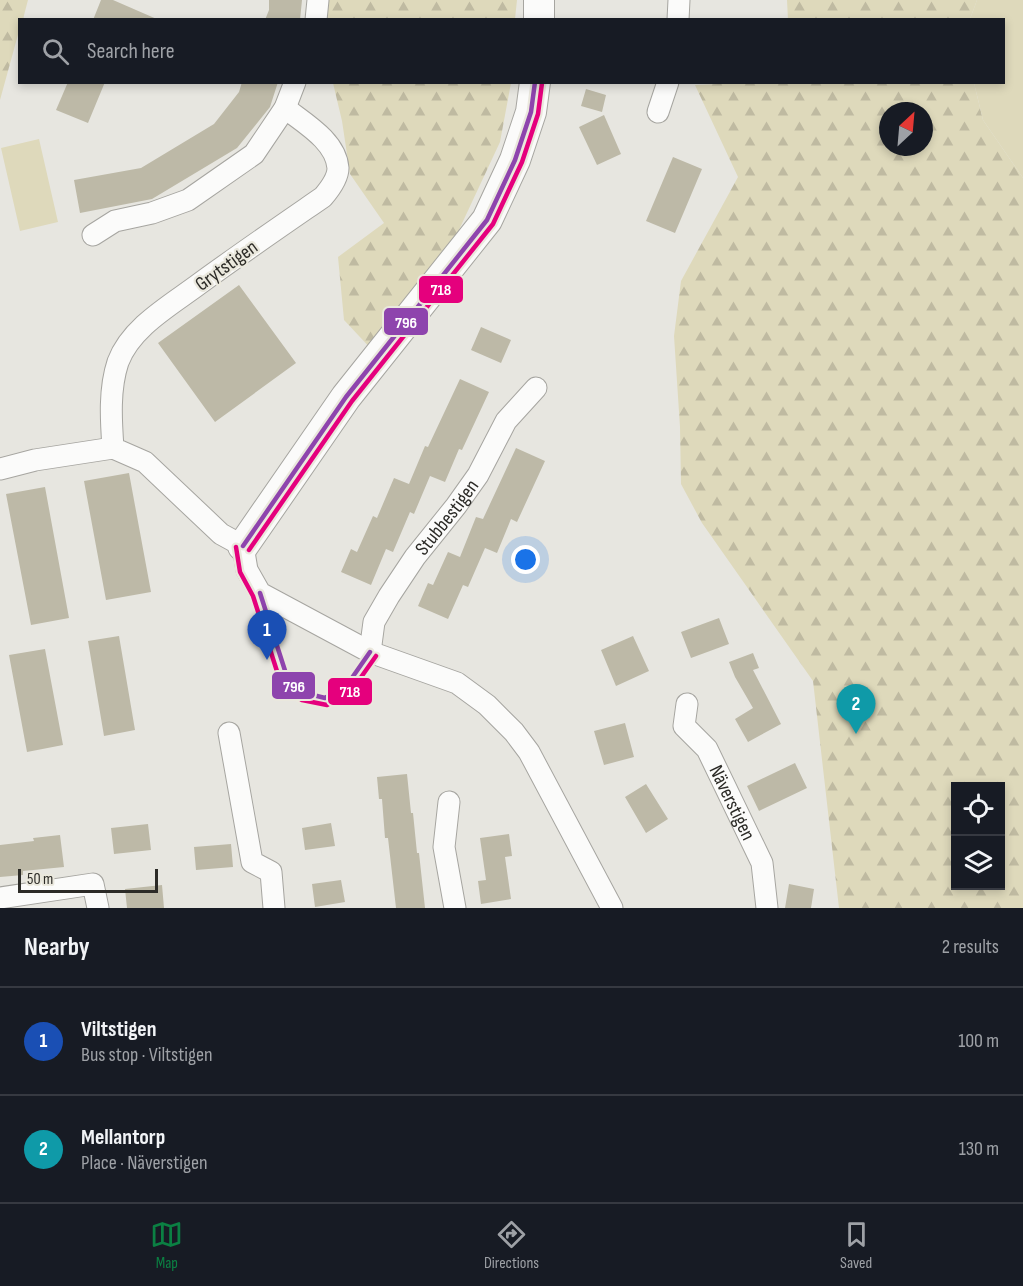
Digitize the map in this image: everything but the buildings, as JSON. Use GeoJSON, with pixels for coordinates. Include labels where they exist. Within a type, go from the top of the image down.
{"type":"FeatureCollection","features":[{"type":"Feature","properties":{"kind":"street"},"geometry":{"type":"LineString","coordinates":[[316,18],[318,0]]}},
{"type":"Feature","properties":{"kind":"street"},"geometry":{"type":"LineString","coordinates":[[539,0],[539,18]]}},
{"type":"Feature","properties":{"kind":"street"},"geometry":{"type":"LineString","coordinates":[[678,18],[679,0]]}},
{"type":"Feature","properties":{"kind":"street"},"geometry":{"type":"LineString","coordinates":[[93,235],[115,221],[152,213],[188,200],[254,154],[285,108],[294,84]]}},
{"type":"Feature","properties":{"kind":"street"},"geometry":{"type":"LineString","coordinates":[[535,84],[531,112],[515,160],[487,220],[346,397],[243,546],[247,570],[260,593],[370,652],[457,683],[487,705],[514,732],[529,752],[612,908]]}},
{"type":"Feature","properties":{"kind":"street"},"geometry":{"type":"LineString","coordinates":[[658,112],[667,84]]}},
{"type":"Feature","properties":{"kind":"street","name":"Grytstigen"},"geometry":{"type":"LineString","coordinates":[[113,448],[112,388],[118,361],[146,323],[231,259],[323,197],[331,187],[338,169],[334,156],[323,138],[285,108]]}},
{"type":"Feature","properties":{"kind":"street","name":"Stubbestigen"},"geometry":{"type":"LineString","coordinates":[[370,652],[374,622],[389,596],[415,557],[478,475],[506,421],[536,388]]}},
{"type":"Feature","properties":{"kind":"street"},"geometry":{"type":"LineString","coordinates":[[0,469],[35,460],[113,448],[145,462],[221,534],[243,546]]}},
{"type":"Feature","properties":{"kind":"street","name":"Näverstigen"},"geometry":{"type":"LineString","coordinates":[[687,704],[684,726],[707,749],[762,863],[767,908]]}},
{"type":"Feature","properties":{"kind":"street"},"geometry":{"type":"LineString","coordinates":[[229,733],[252,862],[271,872],[274,908]]}},
{"type":"Feature","properties":{"kind":"street"},"geometry":{"type":"LineString","coordinates":[[449,802],[444,847],[455,908]]}},
{"type":"Feature","properties":{"kind":"street"},"geometry":{"type":"LineString","coordinates":[[0,898],[93,884],[98,908]]}},
{"type":"Feature","properties":{"kind":"green space"},"geometry":{"type":"Polygon","coordinates":[[[0,0],[28,0],[23,18],[18,18],[18,35],[0,100],[0,0]]]}},
{"type":"Feature","properties":{"kind":"green space"},"geometry":{"type":"Polygon","coordinates":[[[328,0],[517,0],[515,18],[325,18],[328,0]]]}},
{"type":"Feature","properties":{"kind":"green space"},"geometry":{"type":"Polygon","coordinates":[[[787,0],[977,0],[970,18],[788,18],[787,0]]]}},
{"type":"Feature","properties":{"kind":"green space"},"geometry":{"type":"Polygon","coordinates":[[[977,0],[1023,0],[1023,178],[983,120],[974,84],[1005,84],[1005,18],[970,18],[977,0]]]}},
{"type":"Feature","properties":{"kind":"green space"},"geometry":{"type":"Polygon","coordinates":[[[333,84],[511,84],[500,142],[451,247],[374,352],[344,320],[338,257],[384,223],[350,174],[342,121],[333,84]]]}},
{"type":"Feature","properties":{"kind":"green space"},"geometry":{"type":"Polygon","coordinates":[[[974,84],[983,120],[1023,178],[1023,908],[839,908],[813,681],[702,523],[681,484],[674,336],[681,281],[738,177],[695,85],[974,84]]]}},
{"type":"Feature","properties":{"kind":"green space"},"geometry":{"type":"Polygon","coordinates":[[[39,139],[58,222],[20,231],[1,148],[39,139]]]}},
{"type":"Feature","properties":{"kind":"transit line","name":"796"},"geometry":{"type":"LineString","coordinates":[[243,546],[346,397],[487,220],[515,160],[531,112],[535,84]]}},
{"type":"Feature","properties":{"kind":"transit line","name":"718"},"geometry":{"type":"LineString","coordinates":[[249,550],[352,401],[493,224],[522,162],[538,114],[542,84]]}},
{"type":"Feature","properties":{"kind":"transit line","name":"718"},"geometry":{"type":"LineString","coordinates":[[236,547],[240,572],[253,596],[282,687],[302,700],[327,705],[352,690],[376,656]]}},
{"type":"Feature","properties":{"kind":"transit line","name":"796"},"geometry":{"type":"LineString","coordinates":[[260,593],[289,683],[305,693],[325,698],[347,685],[370,652]]}},
{"type":"Feature","properties":{"kind":"place","name":"Viltstigen"},"geometry":{"type":"Point","coordinates":[267,660]}},
{"type":"Feature","properties":{"kind":"place","name":"Mellantorp"},"geometry":{"type":"Point","coordinates":[856,734]}}]}
